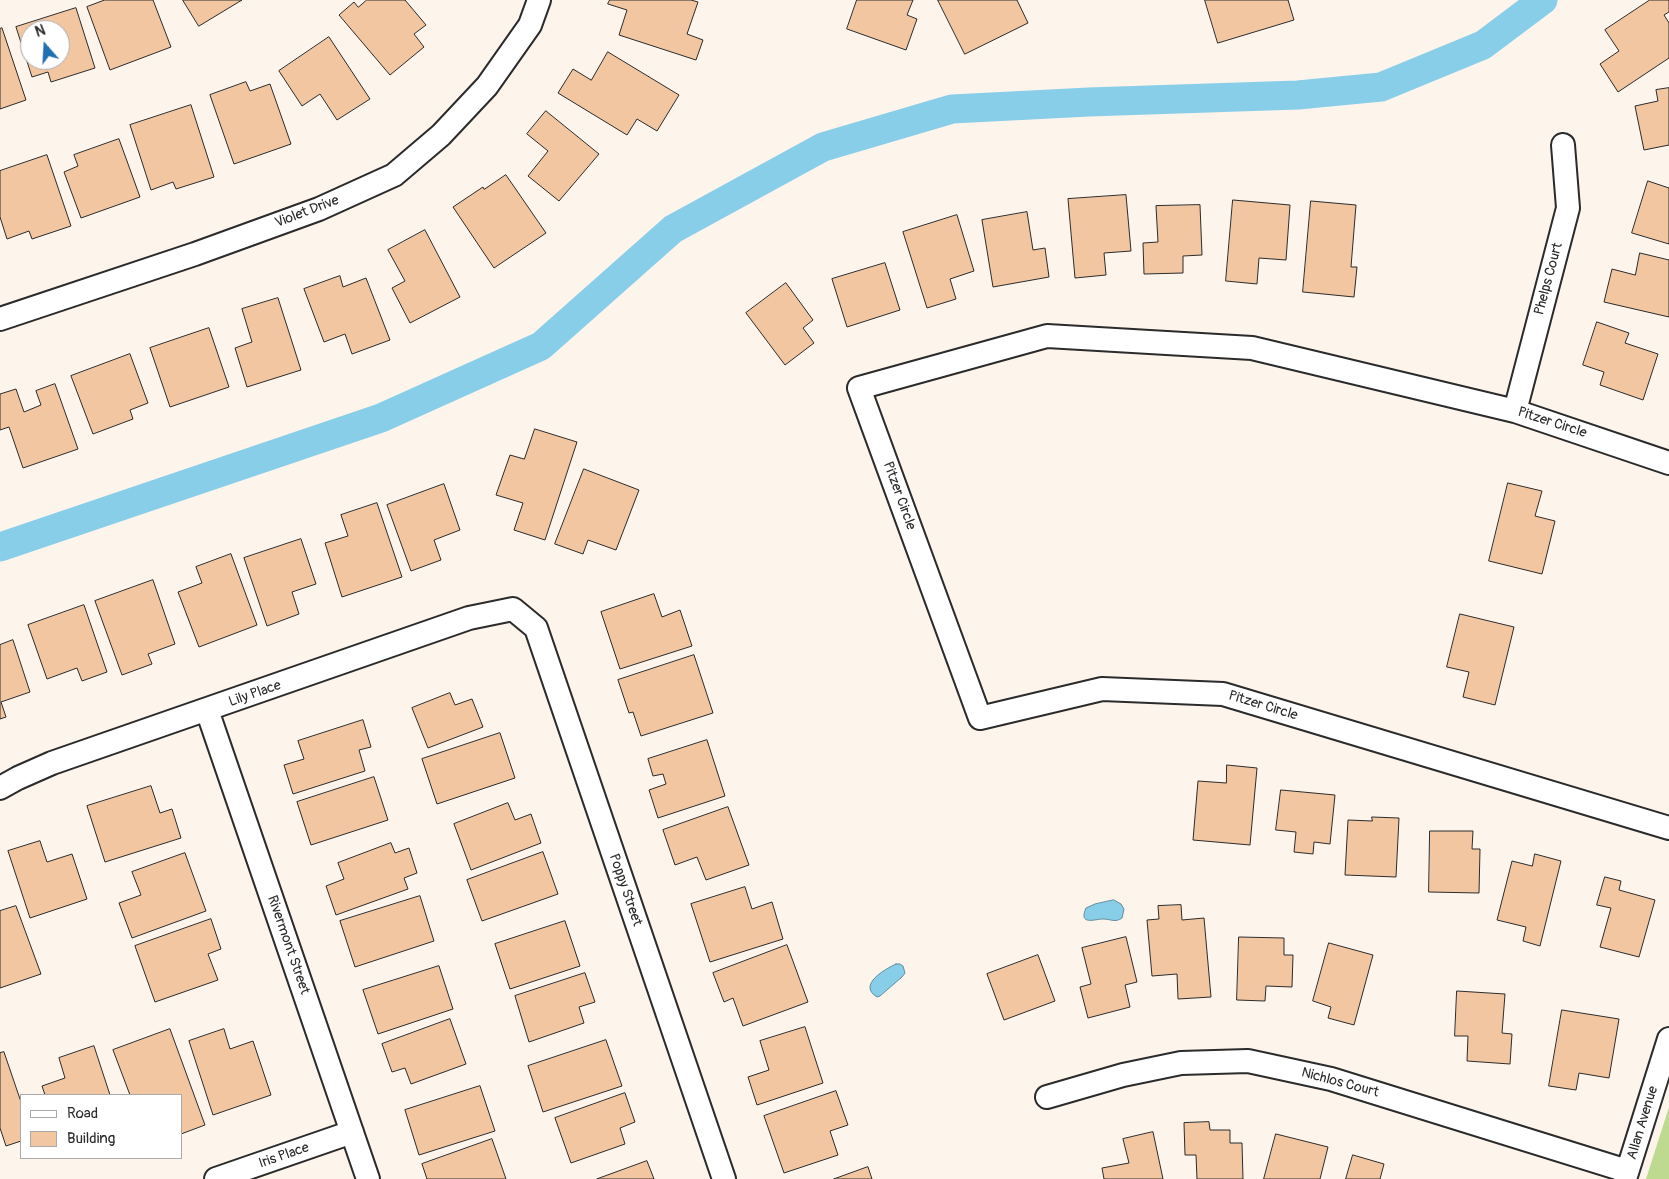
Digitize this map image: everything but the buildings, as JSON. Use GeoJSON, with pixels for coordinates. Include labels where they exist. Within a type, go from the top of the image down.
{"type":"FeatureCollection","features":[{"type":"Feature","properties":{"kind":"street","name":"Violet Drive"},"geometry":{"type":"LineString","coordinates":[[0,319],[195,254],[319,209],[394,176],[441,135],[487,86],[530,25],[539,0]]}},
{"type":"Feature","properties":{"kind":"street","name":"Phelps Court"},"geometry":{"type":"LineString","coordinates":[[1515,411],[1568,208],[1563,145]]}},
{"type":"Feature","properties":{"kind":"street","name":"Pitzer Circle"},"geometry":{"type":"LineString","coordinates":[[1669,462],[1515,411],[1252,348],[1047,336],[859,388],[980,718],[1102,689],[1223,694],[1669,828]]}},
{"type":"Feature","properties":{"kind":"street","name":"Lily Place"},"geometry":{"type":"LineString","coordinates":[[0,788],[52,763],[470,618],[513,609]]}},
{"type":"Feature","properties":{"kind":"street","name":"Poppy Street"},"geometry":{"type":"LineString","coordinates":[[513,609],[536,628],[724,1179]]}},
{"type":"Feature","properties":{"kind":"street","name":"Rivermont Street"},"geometry":{"type":"LineString","coordinates":[[207,710],[368,1179]]}},
{"type":"Feature","properties":{"kind":"street","name":"Allan Avenue"},"geometry":{"type":"LineString","coordinates":[[1626,1175],[1669,1039]]}},
{"type":"Feature","properties":{"kind":"street","name":"Nichlos Court"},"geometry":{"type":"LineString","coordinates":[[1047,1097],[1123,1075],[1181,1063],[1248,1061],[1331,1079],[1626,1175]]}},
{"type":"Feature","properties":{"kind":"street","name":"Iris Place"},"geometry":{"type":"LineString","coordinates":[[216,1179],[352,1132]]}},
{"type":"Feature","properties":{"kind":"green space"},"geometry":{"type":"Polygon","coordinates":[[[1669,1107],[1669,1179],[1646,1179],[1669,1107]]]}},
{"type":"Feature","properties":{"kind":"water"},"geometry":{"type":"Polygon","coordinates":[[[1114,900],[1121,904],[1124,909],[1122,918],[1115,921],[1103,919],[1088,920],[1084,917],[1086,908],[1114,900]]]}},
{"type":"Feature","properties":{"kind":"water"},"geometry":{"type":"Polygon","coordinates":[[[896,964],[903,966],[905,973],[877,997],[872,992],[871,983],[880,973],[896,964]]]}},
{"type":"Feature","properties":{"kind":"waterway"},"geometry":{"type":"LineString","coordinates":[[0,547],[381,418],[541,346],[673,229],[823,147],[952,109],[1298,95],[1381,87],[1483,45],[1543,0]]}}]}
